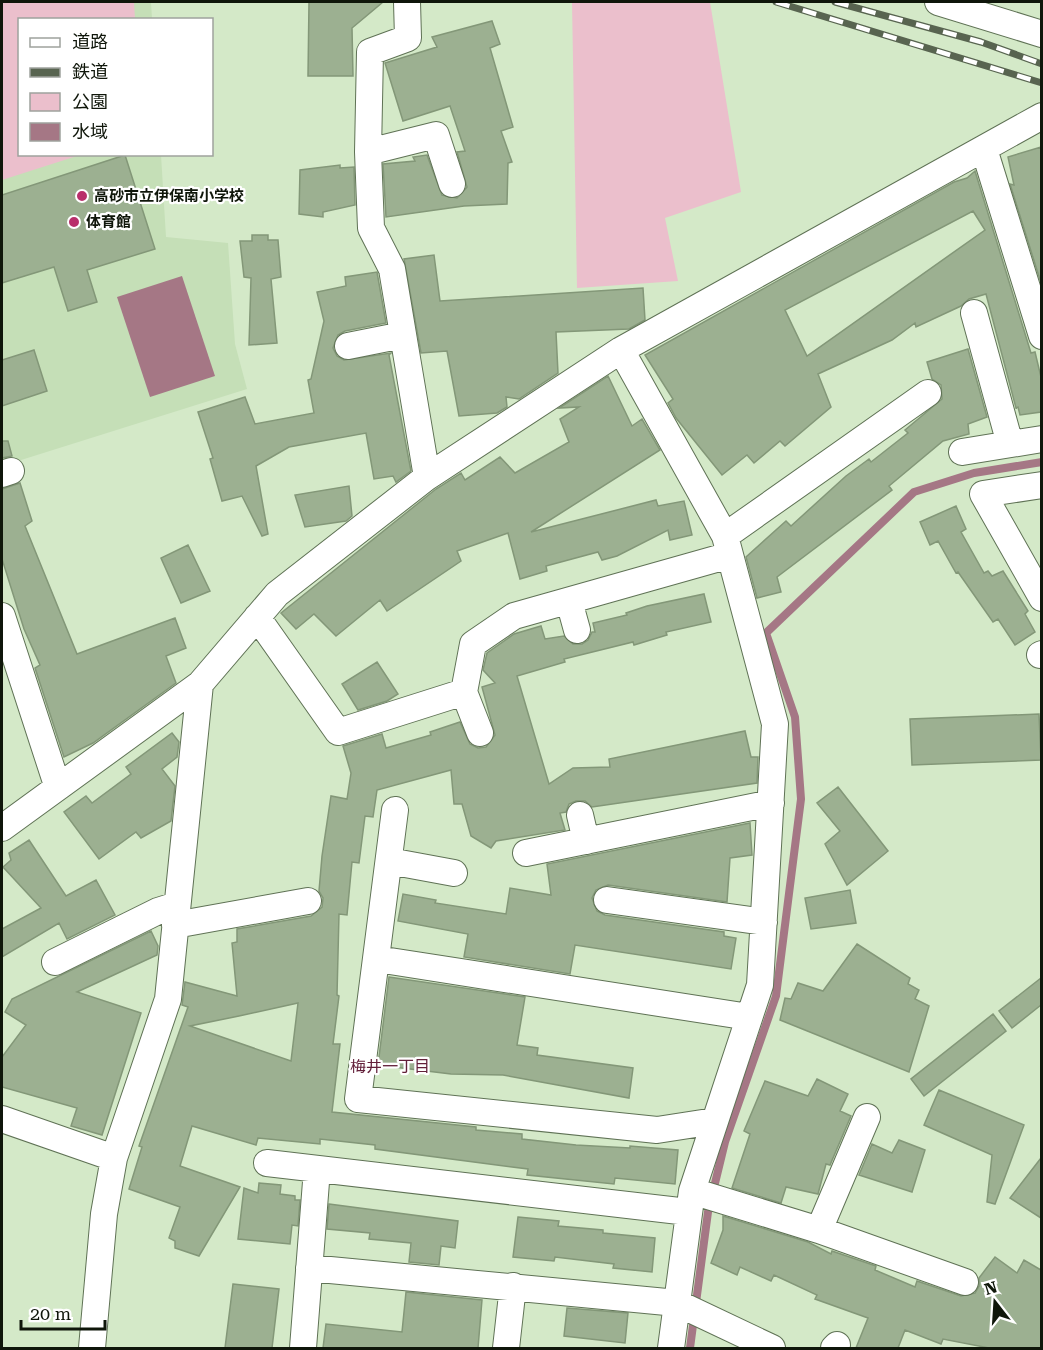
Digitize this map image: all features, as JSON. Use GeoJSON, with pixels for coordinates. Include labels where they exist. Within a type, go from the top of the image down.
{"type":"FeatureCollection","features":[{"type":"Feature","properties":{"kind":"street"},"geometry":{"type":"LineString","coordinates":[[407,2],[408,38],[370,52],[368,152],[371,228],[392,269],[427,477]]}},
{"type":"Feature","properties":{"kind":"street"},"geometry":{"type":"LineString","coordinates":[[938,2],[1041,34]]}},
{"type":"Feature","properties":{"kind":"street"},"geometry":{"type":"LineString","coordinates":[[2,828],[57,785],[200,684],[277,594],[427,477],[621,350],[1041,116]]}},
{"type":"Feature","properties":{"kind":"street"},"geometry":{"type":"LineString","coordinates":[[368,152],[436,135],[452,184]]}},
{"type":"Feature","properties":{"kind":"street"},"geometry":{"type":"LineString","coordinates":[[984,148],[1041,336]]}},
{"type":"Feature","properties":{"kind":"street"},"geometry":{"type":"LineString","coordinates":[[974,313],[1010,444]]}},
{"type":"Feature","properties":{"kind":"street"},"geometry":{"type":"LineString","coordinates":[[348,346],[403,335]]}},
{"type":"Feature","properties":{"kind":"street"},"geometry":{"type":"LineString","coordinates":[[621,350],[728,545],[776,724],[760,985],[690,1201],[671,1348]]}},
{"type":"Feature","properties":{"kind":"street"},"geometry":{"type":"LineString","coordinates":[[480,733],[464,692],[473,644],[514,616],[569,601],[728,545],[928,393]]}},
{"type":"Feature","properties":{"kind":"street"},"geometry":{"type":"LineString","coordinates":[[962,452],[1041,439]]}},
{"type":"Feature","properties":{"kind":"street"},"geometry":{"type":"LineString","coordinates":[[1041,485],[983,494],[1041,598]]}},
{"type":"Feature","properties":{"kind":"street"},"geometry":{"type":"LineString","coordinates":[[569,601],[577,630]]}},
{"type":"Feature","properties":{"kind":"street"},"geometry":{"type":"LineString","coordinates":[[2,616],[10,669],[57,785]]}},
{"type":"Feature","properties":{"kind":"street"},"geometry":{"type":"LineString","coordinates":[[257,617],[338,732],[464,692]]}},
{"type":"Feature","properties":{"kind":"street"},"geometry":{"type":"LineString","coordinates":[[92,1348],[104,1214],[114,1158],[168,999],[200,684]]}},
{"type":"Feature","properties":{"kind":"street"},"geometry":{"type":"LineString","coordinates":[[526,853],[771,803]]}},
{"type":"Feature","properties":{"kind":"street"},"geometry":{"type":"LineString","coordinates":[[395,810],[358,1099],[657,1130],[715,1121]]}},
{"type":"Feature","properties":{"kind":"street"},"geometry":{"type":"LineString","coordinates":[[580,815],[586,841]]}},
{"type":"Feature","properties":{"kind":"street"},"geometry":{"type":"LineString","coordinates":[[389,861],[454,873]]}},
{"type":"Feature","properties":{"kind":"street"},"geometry":{"type":"LineString","coordinates":[[607,900],[764,922]]}},
{"type":"Feature","properties":{"kind":"street"},"geometry":{"type":"LineString","coordinates":[[55,962],[158,911],[176,915],[308,901]]}},
{"type":"Feature","properties":{"kind":"street"},"geometry":{"type":"LineString","coordinates":[[377,959],[749,1017]]}},
{"type":"Feature","properties":{"kind":"street"},"geometry":{"type":"LineString","coordinates":[[819,1230],[867,1117]]}},
{"type":"Feature","properties":{"kind":"street"},"geometry":{"type":"LineString","coordinates":[[2,1119],[114,1158]]}},
{"type":"Feature","properties":{"kind":"street"},"geometry":{"type":"LineString","coordinates":[[267,1163],[690,1201],[730,1200],[965,1282]]}},
{"type":"Feature","properties":{"kind":"street"},"geometry":{"type":"LineString","coordinates":[[303,1348],[317,1169]]}},
{"type":"Feature","properties":{"kind":"street"},"geometry":{"type":"LineString","coordinates":[[309,1268],[513,1286],[677,1304],[772,1348]]}},
{"type":"Feature","properties":{"kind":"street"},"geometry":{"type":"LineString","coordinates":[[507,1348],[513,1286]]}},
{"type":"Feature","properties":{"kind":"shaded area","name":"高砂市立伊保南小学校"},"geometry":{"type":"Polygon","coordinates":[[[2,2],[151,2],[152,18],[18,18],[18,156],[161,156],[166,237],[228,243],[235,344],[247,389],[2,466],[2,2]]]}},
{"type":"Feature","properties":{"kind":"green space"},"geometry":{"type":"Polygon","coordinates":[[[2,2],[134,2],[135,18],[18,18],[18,156],[77,156],[2,180],[2,2]]]}},
{"type":"Feature","properties":{"kind":"green space"},"geometry":{"type":"Polygon","coordinates":[[[572,2],[710,2],[741,192],[665,218],[678,281],[577,288],[572,2]]]}},
{"type":"Feature","properties":{"kind":"water"},"geometry":{"type":"Polygon","coordinates":[[[182,276],[215,376],[150,397],[117,297],[182,276]]]}},
{"type":"Feature","properties":{"kind":"building"},"geometry":{"type":"Polygon","coordinates":[[[309,2],[383,2],[352,28],[353,76],[308,76],[309,2]]]}},
{"type":"Feature","properties":{"kind":"building"},"geometry":{"type":"Polygon","coordinates":[[[492,21],[500,44],[490,48],[513,127],[501,131],[512,162],[508,163],[507,204],[464,206],[386,217],[383,164],[415,161],[413,157],[427,155],[442,195],[457,198],[467,187],[457,152],[465,151],[450,106],[403,121],[385,63],[437,47],[432,37],[492,21]]]}},
{"type":"Feature","properties":{"kind":"building"},"geometry":{"type":"Polygon","coordinates":[[[1041,147],[1041,283],[1010,184],[1014,185],[1008,157],[1041,147]]]}},
{"type":"Feature","properties":{"kind":"building","name":"体育館"},"geometry":{"type":"Polygon","coordinates":[[[125,156],[155,249],[87,270],[97,302],[68,311],[54,267],[2,283],[2,195],[125,156]]]}},
{"type":"Feature","properties":{"kind":"building"},"geometry":{"type":"Polygon","coordinates":[[[340,165],[340,168],[354,167],[355,205],[323,212],[323,217],[299,214],[300,170],[340,165]]]}},
{"type":"Feature","properties":{"kind":"building"},"geometry":{"type":"Polygon","coordinates":[[[975,171],[1031,353],[1035,352],[1041,377],[1041,412],[1020,415],[1018,407],[1016,408],[986,294],[969,299],[961,306],[916,327],[915,323],[892,340],[818,374],[831,407],[785,446],[780,441],[754,463],[747,455],[722,475],[676,418],[668,403],[673,399],[645,355],[954,182],[967,178],[975,171]],[[973,211],[785,310],[807,356],[985,230],[973,211]]]}},
{"type":"Feature","properties":{"kind":"building"},"geometry":{"type":"Polygon","coordinates":[[[252,235],[268,235],[268,240],[278,240],[281,277],[271,279],[277,343],[249,345],[251,278],[244,277],[240,241],[252,241],[252,235]]]}},
{"type":"Feature","properties":{"kind":"building"},"geometry":{"type":"Polygon","coordinates":[[[434,255],[440,301],[643,288],[645,320],[629,329],[556,332],[558,373],[519,399],[506,397],[507,407],[497,413],[459,416],[447,351],[421,353],[404,259],[434,255]]]}},
{"type":"Feature","properties":{"kind":"building"},"geometry":{"type":"Polygon","coordinates":[[[377,272],[386,323],[345,331],[338,335],[333,348],[337,356],[344,360],[391,353],[389,355],[411,471],[396,482],[393,476],[374,479],[366,433],[289,447],[256,466],[268,534],[262,536],[242,496],[222,501],[210,459],[213,458],[198,412],[245,397],[255,424],[314,413],[308,380],[311,379],[324,321],[317,292],[346,286],[345,277],[377,272]]]}},
{"type":"Feature","properties":{"kind":"building"},"geometry":{"type":"Polygon","coordinates":[[[968,349],[987,417],[968,424],[969,434],[943,441],[889,486],[892,490],[777,577],[781,592],[757,598],[746,557],[786,521],[791,526],[846,476],[869,459],[871,462],[908,433],[905,430],[942,399],[941,385],[932,379],[927,362],[968,349]]]}},
{"type":"Feature","properties":{"kind":"building"},"geometry":{"type":"Polygon","coordinates":[[[34,350],[47,391],[2,406],[2,360],[34,350]]]}},
{"type":"Feature","properties":{"kind":"building"},"geometry":{"type":"Polygon","coordinates":[[[608,376],[632,426],[642,419],[660,450],[531,532],[656,500],[658,506],[684,501],[692,535],[670,540],[668,530],[617,556],[602,560],[598,552],[546,566],[547,571],[520,579],[508,533],[457,551],[461,561],[387,611],[380,600],[336,636],[314,614],[296,629],[281,613],[436,489],[461,473],[465,480],[500,457],[515,473],[569,442],[560,419],[579,407],[559,408],[608,376]]]}},
{"type":"Feature","properties":{"kind":"building"},"geometry":{"type":"Polygon","coordinates":[[[2,441],[8,441],[12,456],[2,458],[2,441]]]}},
{"type":"Feature","properties":{"kind":"building"},"geometry":{"type":"Polygon","coordinates":[[[20,483],[32,521],[25,526],[77,654],[175,618],[186,648],[166,656],[176,683],[93,743],[64,757],[35,668],[40,665],[24,629],[2,559],[2,489],[20,483]]]}},
{"type":"Feature","properties":{"kind":"building"},"geometry":{"type":"Polygon","coordinates":[[[349,486],[352,516],[346,521],[305,527],[295,495],[349,486]]]}},
{"type":"Feature","properties":{"kind":"building"},"geometry":{"type":"Polygon","coordinates":[[[956,506],[966,529],[961,532],[984,573],[988,571],[992,576],[1003,571],[1028,611],[1025,614],[1035,632],[1015,645],[998,619],[993,622],[958,572],[956,573],[938,541],[930,545],[920,522],[956,506]]]}},
{"type":"Feature","properties":{"kind":"building"},"geometry":{"type":"Polygon","coordinates":[[[188,545],[210,591],[181,603],[161,558],[188,545]]]}},
{"type":"Feature","properties":{"kind":"building"},"geometry":{"type":"Polygon","coordinates":[[[704,594],[711,622],[666,632],[667,635],[634,645],[633,642],[564,659],[565,662],[517,676],[549,784],[573,768],[610,767],[609,759],[745,731],[751,757],[758,757],[757,783],[592,807],[585,801],[576,801],[569,804],[566,812],[560,813],[565,830],[496,841],[491,848],[471,836],[462,804],[454,804],[451,770],[377,790],[373,817],[365,816],[359,863],[352,862],[347,915],[339,914],[337,995],[339,996],[333,1044],[340,1044],[332,1112],[476,1127],[476,1130],[522,1134],[522,1139],[576,1145],[678,1150],[675,1184],[615,1178],[614,1184],[527,1175],[528,1169],[375,1149],[375,1145],[320,1139],[320,1144],[258,1138],[256,1145],[192,1126],[180,1166],[240,1187],[199,1256],[175,1248],[175,1241],[169,1238],[180,1207],[129,1189],[142,1147],[139,1146],[188,1007],[182,1005],[185,982],[237,996],[232,943],[237,942],[237,929],[311,916],[322,907],[323,898],[319,891],[331,796],[347,799],[351,773],[343,746],[382,734],[386,748],[431,735],[430,732],[460,722],[470,744],[478,748],[486,747],[495,735],[482,687],[495,683],[483,670],[487,653],[514,634],[541,626],[545,639],[564,636],[573,644],[582,644],[588,640],[592,632],[595,632],[593,623],[627,615],[626,613],[647,606],[704,594]],[[298,1003],[190,1026],[291,1061],[298,1003]]]}},
{"type":"Feature","properties":{"kind":"building"},"geometry":{"type":"Polygon","coordinates":[[[377,662],[398,694],[387,701],[358,710],[342,684],[377,662]]]}},
{"type":"Feature","properties":{"kind":"building"},"geometry":{"type":"Polygon","coordinates":[[[1039,714],[1041,760],[912,765],[910,719],[1039,714]]]}},
{"type":"Feature","properties":{"kind":"building"},"geometry":{"type":"Polygon","coordinates":[[[172,733],[179,742],[177,757],[162,769],[175,786],[171,821],[141,838],[136,832],[99,859],[64,812],[86,796],[92,803],[131,774],[126,767],[172,733]]]}},
{"type":"Feature","properties":{"kind":"building"},"geometry":{"type":"Polygon","coordinates":[[[838,787],[888,851],[847,885],[825,844],[840,831],[817,803],[838,787]]]}},
{"type":"Feature","properties":{"kind":"building"},"geometry":{"type":"Polygon","coordinates":[[[750,823],[752,855],[730,858],[727,902],[608,885],[596,890],[592,898],[597,911],[605,915],[724,932],[724,936],[736,938],[731,969],[575,945],[570,974],[464,957],[468,934],[398,921],[403,894],[436,900],[435,903],[506,914],[510,888],[551,895],[547,864],[750,823]]]}},
{"type":"Feature","properties":{"kind":"building"},"geometry":{"type":"Polygon","coordinates":[[[29,840],[66,896],[96,880],[115,915],[67,939],[59,923],[2,957],[2,929],[41,908],[3,867],[11,860],[9,853],[29,840]]]}},
{"type":"Feature","properties":{"kind":"building"},"geometry":{"type":"Polygon","coordinates":[[[850,890],[856,923],[811,929],[805,898],[850,890]]]}},
{"type":"Feature","properties":{"kind":"building"},"geometry":{"type":"Polygon","coordinates":[[[151,931],[158,946],[157,955],[77,992],[141,1013],[102,1135],[71,1126],[77,1108],[2,1087],[2,1057],[26,1025],[5,1012],[12,999],[151,931]]]}},
{"type":"Feature","properties":{"kind":"building"},"geometry":{"type":"Polygon","coordinates":[[[857,944],[910,978],[908,984],[919,990],[915,999],[929,1006],[909,1072],[780,1020],[785,998],[791,999],[798,983],[823,991],[857,944]]]}},
{"type":"Feature","properties":{"kind":"building"},"geometry":{"type":"Polygon","coordinates":[[[389,977],[525,997],[517,1045],[538,1048],[537,1055],[633,1068],[629,1098],[503,1075],[451,1074],[378,1065],[389,977]]]}},
{"type":"Feature","properties":{"kind":"building"},"geometry":{"type":"Polygon","coordinates":[[[1041,978],[1041,1005],[1012,1028],[999,1011],[1041,978]]]}},
{"type":"Feature","properties":{"kind":"building"},"geometry":{"type":"Polygon","coordinates":[[[993,1014],[1006,1031],[924,1096],[911,1079],[993,1014]]]}},
{"type":"Feature","properties":{"kind":"building"},"geometry":{"type":"Polygon","coordinates":[[[817,1079],[848,1094],[840,1111],[851,1116],[830,1165],[826,1164],[818,1194],[786,1187],[781,1203],[732,1188],[750,1134],[744,1131],[765,1081],[808,1096],[817,1079]]]}},
{"type":"Feature","properties":{"kind":"building"},"geometry":{"type":"Polygon","coordinates":[[[939,1090],[1024,1125],[995,1204],[987,1202],[992,1155],[924,1125],[939,1090]]]}},
{"type":"Feature","properties":{"kind":"building"},"geometry":{"type":"Polygon","coordinates":[[[899,1140],[925,1150],[912,1192],[859,1175],[872,1144],[892,1153],[899,1140]]]}},
{"type":"Feature","properties":{"kind":"building"},"geometry":{"type":"Polygon","coordinates":[[[1041,1158],[1041,1218],[1010,1198],[1041,1158]]]}},
{"type":"Feature","properties":{"kind":"building"},"geometry":{"type":"Polygon","coordinates":[[[259,1183],[281,1185],[280,1194],[295,1196],[295,1200],[300,1200],[298,1226],[292,1225],[290,1244],[238,1239],[244,1188],[258,1193],[259,1183]]]}},
{"type":"Feature","properties":{"kind":"building"},"geometry":{"type":"Polygon","coordinates":[[[329,1204],[458,1221],[455,1248],[441,1246],[439,1265],[409,1262],[411,1243],[369,1239],[370,1233],[327,1229],[329,1204]]]}},
{"type":"Feature","properties":{"kind":"building"},"geometry":{"type":"Polygon","coordinates":[[[723,1216],[808,1242],[831,1254],[832,1251],[876,1266],[875,1270],[915,1287],[917,1281],[961,1296],[975,1293],[979,1286],[979,1278],[995,1257],[1017,1273],[1024,1260],[1041,1270],[1041,1348],[989,1348],[943,1339],[941,1344],[905,1330],[898,1348],[856,1348],[868,1318],[815,1299],[817,1295],[774,1275],[771,1281],[740,1267],[737,1275],[711,1263],[723,1230],[723,1216]]]}},
{"type":"Feature","properties":{"kind":"building"},"geometry":{"type":"Polygon","coordinates":[[[518,1217],[559,1221],[558,1226],[603,1230],[603,1233],[655,1238],[652,1272],[613,1268],[614,1264],[555,1257],[554,1261],[513,1257],[518,1217]]]}},
{"type":"Feature","properties":{"kind":"building"},"geometry":{"type":"Polygon","coordinates":[[[233,1284],[279,1289],[272,1348],[225,1348],[233,1284]]]}},
{"type":"Feature","properties":{"kind":"building"},"geometry":{"type":"Polygon","coordinates":[[[406,1292],[482,1300],[478,1348],[323,1348],[326,1324],[402,1332],[406,1292]]]}},
{"type":"Feature","properties":{"kind":"building"},"geometry":{"type":"Polygon","coordinates":[[[567,1308],[628,1313],[625,1343],[564,1336],[567,1308]]]}},
{"type":"Feature","properties":{"kind":"waterway"},"geometry":{"type":"LineString","coordinates":[[690,1348],[708,1212],[725,1142],[776,996],[801,799],[795,717],[766,633],[914,492],[974,473],[1042,462]]}},
{"type":"Feature","properties":{"kind":"railway"},"geometry":{"type":"LineString","coordinates":[[776,2],[1042,83]]}},
{"type":"Feature","properties":{"kind":"railway"},"geometry":{"type":"LineString","coordinates":[[835,2],[981,42],[1042,64]]}},
{"type":"Feature","properties":{"kind":"place","name":"高砂市立伊保南小学校"},"geometry":{"type":"Point","coordinates":[82,196]}},
{"type":"Feature","properties":{"kind":"place","name":"体育館"},"geometry":{"type":"Point","coordinates":[74,222]}},
{"type":"Feature","properties":{"kind":"district","name":"梅井一丁目"},"geometry":{"type":"Point","coordinates":[390,1066]}}]}
